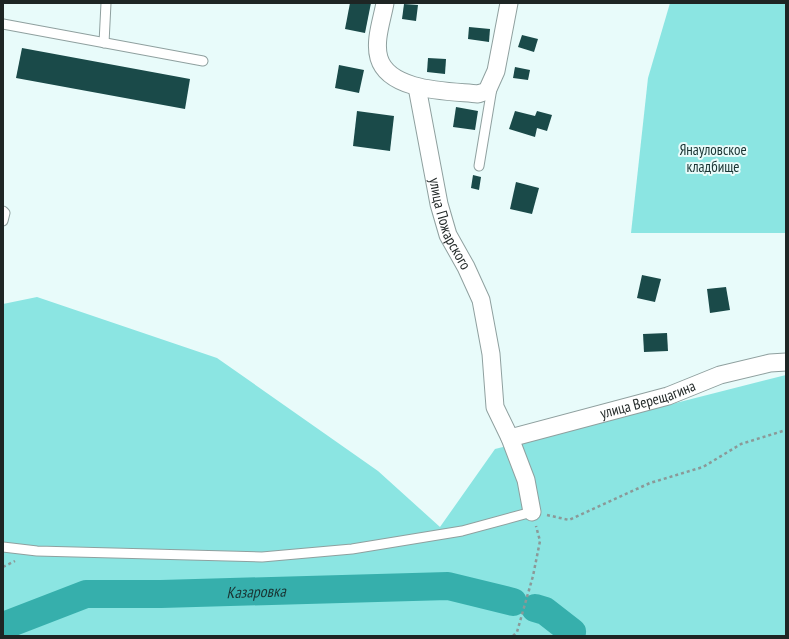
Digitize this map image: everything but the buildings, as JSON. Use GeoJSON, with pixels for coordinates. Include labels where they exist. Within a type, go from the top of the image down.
{"type":"FeatureCollection","features":[{"type":"Feature","properties":{"kind":"street"},"geometry":{"type":"LineString","coordinates":[[386,3],[377,43],[379,58],[386,71],[396,79],[417,87],[478,94],[487,91],[493,78],[509,3]]}},
{"type":"Feature","properties":{"kind":"street","name":"улица Пожарского"},"geometry":{"type":"LineString","coordinates":[[417,87],[439,204],[448,235],[466,267],[481,300],[491,354],[495,407],[510,438],[526,480],[532,512]]}},
{"type":"Feature","properties":{"kind":"street","name":"улица Верещагина"},"geometry":{"type":"LineString","coordinates":[[510,438],[668,396],[720,375],[770,363],[786,362]]}},
{"type":"Feature","properties":{"kind":"lane"},"geometry":{"type":"LineString","coordinates":[[104,43],[106,3]]}},
{"type":"Feature","properties":{"kind":"lane"},"geometry":{"type":"LineString","coordinates":[[3,24],[203,61]]}},
{"type":"Feature","properties":{"kind":"lane"},"geometry":{"type":"LineString","coordinates":[[479,166],[493,78]]}},
{"type":"Feature","properties":{"kind":"lane"},"geometry":{"type":"LineString","coordinates":[[3,211],[5,213],[3,221]]}},
{"type":"Feature","properties":{"kind":"lane"},"geometry":{"type":"LineString","coordinates":[[3,547],[45,551],[262,557],[352,550],[462,531],[532,512]]}},
{"type":"Feature","properties":{"kind":"path"},"geometry":{"type":"LineString","coordinates":[[513,636],[516,632],[534,576],[540,541],[532,512],[569,520],[650,483],[703,467],[741,444],[786,430]]}},
{"type":"Feature","properties":{"kind":"green space","name":"Янауловское кладбище"},"geometry":{"type":"Polygon","coordinates":[[[670,3],[786,3],[786,233],[631,233],[648,78],[670,3]]]}},
{"type":"Feature","properties":{"kind":"green space"},"geometry":{"type":"Polygon","coordinates":[[[37,297],[217,358],[378,471],[440,527],[495,449],[786,375],[786,636],[3,636],[3,304],[37,297]]]}},
{"type":"Feature","properties":{"kind":"waterway","name":"Казаровка"},"geometry":{"type":"LineString","coordinates":[[3,626],[86,594],[161,594],[448,586],[513,602]]}},
{"type":"Feature","properties":{"kind":"waterway","name":"Казаровка"},"geometry":{"type":"LineString","coordinates":[[535,608],[545,611],[572,632],[571,636]]}}]}
